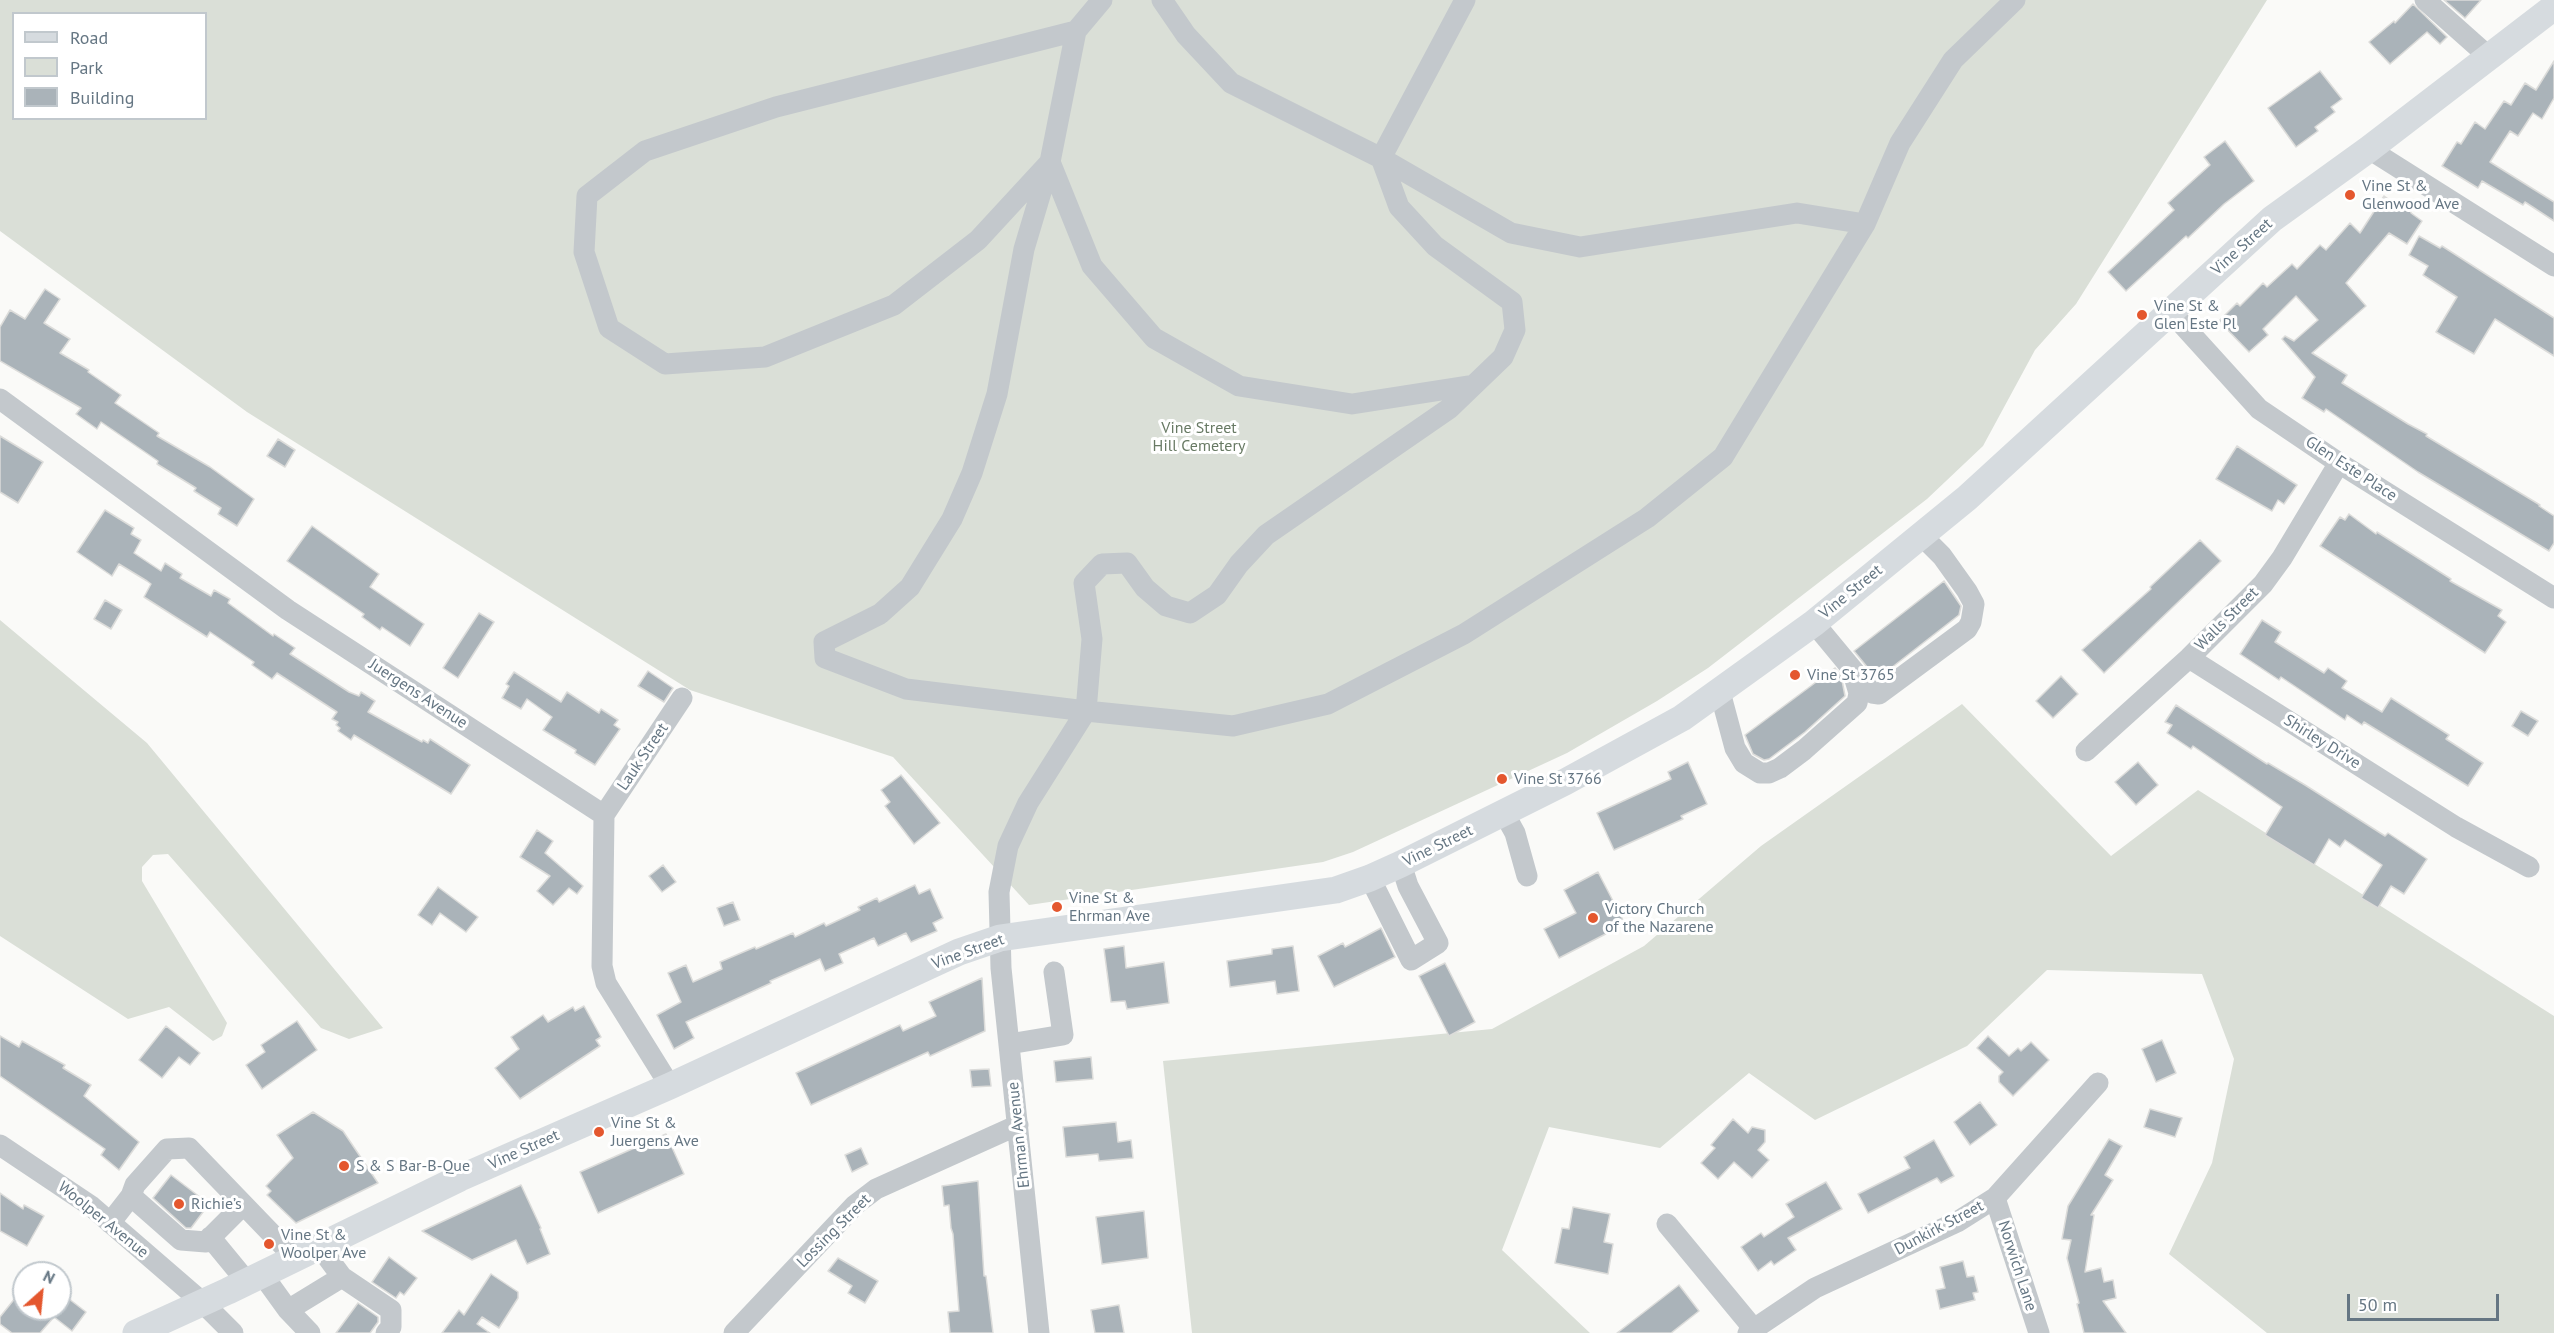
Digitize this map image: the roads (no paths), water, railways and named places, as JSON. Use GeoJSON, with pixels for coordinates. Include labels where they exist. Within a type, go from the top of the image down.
{"type":"FeatureCollection","features":[{"type":"Feature","properties":{"kind":"main road","name":"Vine Street"},"geometry":{"type":"LineString","coordinates":[[136,1333],[460,1178],[670,1086],[959,952],[1000,938],[1336,890],[1401,864],[1504,813],[1682,717],[1814,623],[1967,498],[2272,219],[2369,149],[2554,7]]}},
{"type":"Feature","properties":{"kind":"street"},"geometry":{"type":"LineString","coordinates":[[1102,0],[1076,31],[1050,162],[1024,249],[997,394],[972,473],[952,519],[910,587],[880,614],[824,642],[825,658],[906,689],[1233,726],[1328,704],[1464,634],[1647,518],[1723,457],[1865,224],[1900,143],[1953,60],[2014,0]]}},
{"type":"Feature","properties":{"kind":"street"},"geometry":{"type":"LineString","coordinates":[[1162,0],[1186,35],[1231,83],[1381,158],[1511,232],[1580,247],[1797,213],[1865,224]]}},
{"type":"Feature","properties":{"kind":"street"},"geometry":{"type":"LineString","coordinates":[[1086,711],[1092,639],[1084,584],[1102,564],[1127,563],[1145,588],[1166,606],[1190,613],[1218,595],[1239,564],[1266,535],[1450,408],[1503,357],[1515,330],[1512,302],[1435,246],[1399,207],[1381,158],[1465,0]]}},
{"type":"Feature","properties":{"kind":"street"},"geometry":{"type":"LineString","coordinates":[[2425,0],[2488,56]]}},
{"type":"Feature","properties":{"kind":"street"},"geometry":{"type":"LineString","coordinates":[[1050,162],[978,240],[894,305],[765,357],[665,364],[609,328],[584,252],[587,196],[645,151],[776,107],[1076,31]]}},
{"type":"Feature","properties":{"kind":"street"},"geometry":{"type":"LineString","coordinates":[[2369,149],[2554,266]]}},
{"type":"Feature","properties":{"kind":"street"},"geometry":{"type":"LineString","coordinates":[[1050,162],[1092,267],[1154,338],[1239,386],[1352,404],[1474,385]]}},
{"type":"Feature","properties":{"kind":"street","name":"Glen Este Place"},"geometry":{"type":"LineString","coordinates":[[2171,312],[2259,409],[2339,463],[2554,598]]}},
{"type":"Feature","properties":{"kind":"street","name":"Juergens Avenue"},"geometry":{"type":"LineString","coordinates":[[0,399],[288,610],[604,815]]}},
{"type":"Feature","properties":{"kind":"street","name":"Walls Street"},"geometry":{"type":"LineString","coordinates":[[2086,751],[2189,658],[2263,584],[2282,558],[2339,463]]}},
{"type":"Feature","properties":{"kind":"street"},"geometry":{"type":"LineString","coordinates":[[1814,623],[1872,693],[1879,694],[1967,629],[1971,622],[1974,604],[1942,556],[1921,535]]}},
{"type":"Feature","properties":{"kind":"street","name":"Shirley Drive"},"geometry":{"type":"LineString","coordinates":[[2189,658],[2456,827],[2529,867]]}},
{"type":"Feature","properties":{"kind":"street"},"geometry":{"type":"LineString","coordinates":[[1720,692],[1726,720],[1739,756],[1750,769],[1760,773],[1769,773],[1780,768],[1804,750],[1857,703],[1858,693],[1850,667]]}},
{"type":"Feature","properties":{"kind":"street","name":"Lauk Street"},"geometry":{"type":"LineString","coordinates":[[604,815],[682,698]]}},
{"type":"Feature","properties":{"kind":"street","name":"Ehrman Avenue"},"geometry":{"type":"LineString","coordinates":[[1039,1333],[1001,968],[999,892],[1008,846],[1028,803],[1086,711]]}},
{"type":"Feature","properties":{"kind":"street"},"geometry":{"type":"LineString","coordinates":[[1504,813],[1515,833],[1527,876]]}},
{"type":"Feature","properties":{"kind":"street"},"geometry":{"type":"LineString","coordinates":[[604,815],[602,966],[606,983],[670,1086]]}},
{"type":"Feature","properties":{"kind":"street"},"geometry":{"type":"LineString","coordinates":[[1370,878],[1411,960],[1438,943],[1408,886],[1401,864]]}},
{"type":"Feature","properties":{"kind":"street"},"geometry":{"type":"LineString","coordinates":[[1009,1044],[1063,1035],[1054,972]]}},
{"type":"Feature","properties":{"kind":"street","name":"Dunkirk Street"},"geometry":{"type":"LineString","coordinates":[[1750,1331],[1815,1288],[1957,1222],[1995,1198],[2098,1083]]}},
{"type":"Feature","properties":{"kind":"street","name":"Lossing Street"},"geometry":{"type":"LineString","coordinates":[[734,1333],[855,1205],[876,1189],[1018,1125]]}},
{"type":"Feature","properties":{"kind":"street","name":"Woolper Avenue"},"geometry":{"type":"LineString","coordinates":[[0,1144],[42,1171],[110,1222],[202,1302],[233,1333]]}},
{"type":"Feature","properties":{"kind":"street"},"geometry":{"type":"LineString","coordinates":[[110,1222],[131,1196],[135,1185],[167,1149],[189,1148],[295,1258]]}},
{"type":"Feature","properties":{"kind":"street"},"geometry":{"type":"LineString","coordinates":[[131,1196],[181,1240],[206,1242],[243,1204]]}},
{"type":"Feature","properties":{"kind":"street","name":"Norwich Lane"},"geometry":{"type":"LineString","coordinates":[[1995,1198],[2039,1333]]}},
{"type":"Feature","properties":{"kind":"street"},"geometry":{"type":"LineString","coordinates":[[1667,1224],[1750,1331]]}},
{"type":"Feature","properties":{"kind":"street"},"geometry":{"type":"LineString","coordinates":[[210,1238],[255,1278],[310,1333]]}},
{"type":"Feature","properties":{"kind":"street"},"geometry":{"type":"LineString","coordinates":[[159,1266],[181,1240]]}},
{"type":"Feature","properties":{"kind":"street"},"geometry":{"type":"LineString","coordinates":[[319,1246],[342,1277],[391,1310],[391,1327],[386,1333]]}},
{"type":"Feature","properties":{"kind":"street"},"geometry":{"type":"LineString","coordinates":[[288,1310],[342,1277]]}},
{"type":"Feature","properties":{"kind":"place","name":"Vine St & Glenwood Ave"},"geometry":{"type":"Point","coordinates":[2350,195]}},
{"type":"Feature","properties":{"kind":"place","name":"Vine St & Glen Este Pl"},"geometry":{"type":"Point","coordinates":[2142,315]}},
{"type":"Feature","properties":{"kind":"place","name":"Vine St 3765"},"geometry":{"type":"Point","coordinates":[1795,675]}},
{"type":"Feature","properties":{"kind":"place","name":"Vine St 3766"},"geometry":{"type":"Point","coordinates":[1502,779]}},
{"type":"Feature","properties":{"kind":"place","name":"Vine St & Ehrman Ave"},"geometry":{"type":"Point","coordinates":[1057,907]}},
{"type":"Feature","properties":{"kind":"place","name":"Victory Church of the Nazarene"},"geometry":{"type":"Point","coordinates":[1593,918]}},
{"type":"Feature","properties":{"kind":"place","name":"Vine St & Juergens Ave"},"geometry":{"type":"Point","coordinates":[599,1132]}},
{"type":"Feature","properties":{"kind":"place","name":"S & S Bar-B-Que"},"geometry":{"type":"Point","coordinates":[344,1166]}},
{"type":"Feature","properties":{"kind":"place","name":"Richie’s"},"geometry":{"type":"Point","coordinates":[179,1204]}},
{"type":"Feature","properties":{"kind":"place","name":"Vine St & Woolper Ave"},"geometry":{"type":"Point","coordinates":[269,1244]}},
{"type":"Feature","properties":{"kind":"park label","name":"Vine Street Hill Cemetery"},"geometry":{"type":"Point","coordinates":[1199,437]}}]}
